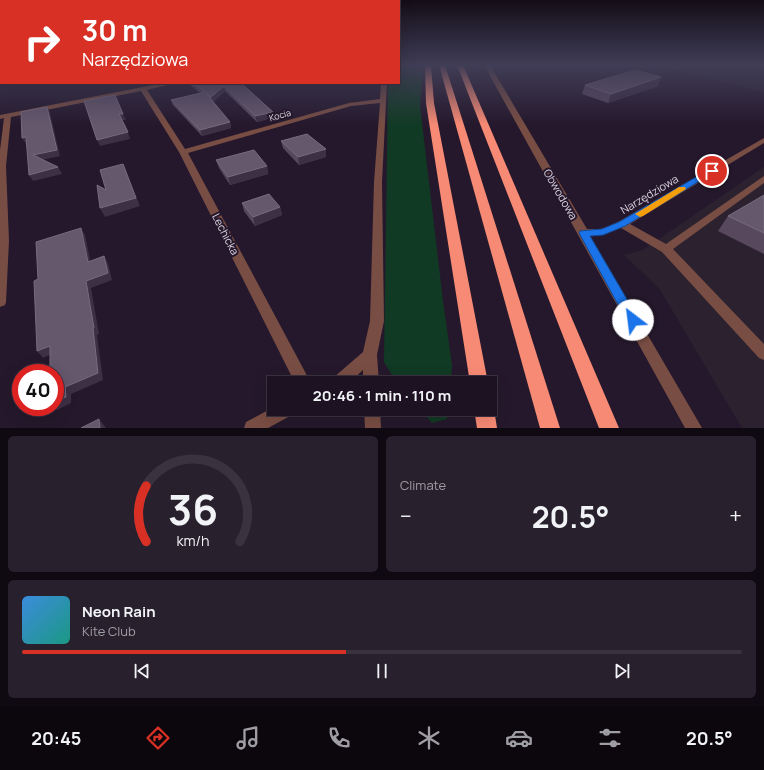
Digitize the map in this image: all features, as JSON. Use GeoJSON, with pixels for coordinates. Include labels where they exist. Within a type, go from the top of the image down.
{"type":"FeatureCollection","features":[{"type":"Feature","properties":{"kind":"highway"},"geometry":{"type":"LineString","coordinates":[[429,85],[430,103],[478,376]]}},
{"type":"Feature","properties":{"kind":"highway"},"geometry":{"type":"LineString","coordinates":[[448,85],[550,428]]}},
{"type":"Feature","properties":{"kind":"highway"},"geometry":{"type":"LineString","coordinates":[[468,85],[609,428]]}},
{"type":"Feature","properties":{"kind":"highway"},"geometry":{"type":"LineString","coordinates":[[485,416],[487,428]]}},
{"type":"Feature","properties":{"kind":"street"},"geometry":{"type":"LineString","coordinates":[[0,302],[2,242],[1,166],[4,116],[162,85]]}},
{"type":"Feature","properties":{"kind":"street"},"geometry":{"type":"LineString","coordinates":[[371,376],[370,355],[377,321],[378,182],[384,85]]}},
{"type":"Feature","properties":{"kind":"street","name":"Obwodowa"},"geometry":{"type":"LineString","coordinates":[[499,85],[694,428]]}},
{"type":"Feature","properties":{"kind":"street","name":"Lechicka"},"geometry":{"type":"LineString","coordinates":[[143,89],[183,152],[298,376]]}},
{"type":"Feature","properties":{"kind":"street","name":"Kocia"},"geometry":{"type":"LineString","coordinates":[[183,152],[351,104],[384,101]]}},
{"type":"Feature","properties":{"kind":"street","name":"Narzędziowa"},"geometry":{"type":"LineString","coordinates":[[584,233],[603,232],[622,224],[764,140]]}},
{"type":"Feature","properties":{"kind":"street"},"geometry":{"type":"LineString","coordinates":[[666,249],[764,179]]}},
{"type":"Feature","properties":{"kind":"street"},"geometry":{"type":"LineString","coordinates":[[622,224],[666,249],[764,354]]}},
{"type":"Feature","properties":{"kind":"street"},"geometry":{"type":"LineString","coordinates":[[346,376],[370,355]]}},
{"type":"Feature","properties":{"kind":"street"},"geometry":{"type":"LineString","coordinates":[[252,428],[273,416]]}},
{"type":"Feature","properties":{"kind":"street"},"geometry":{"type":"LineString","coordinates":[[372,416],[372,428]]}},
{"type":"Feature","properties":{"kind":"shaded area"},"geometry":{"type":"Polygon","coordinates":[[[736,85],[764,85],[764,92],[736,85]]]}},
{"type":"Feature","properties":{"kind":"shaded area"},"geometry":{"type":"Polygon","coordinates":[[[764,167],[764,428],[742,428],[659,288],[624,255],[643,250],[764,167]]]}},
{"type":"Feature","properties":{"kind":"green space"},"geometry":{"type":"Polygon","coordinates":[[[388,85],[422,85],[420,106],[452,365],[451,376],[393,376],[384,362],[388,85]]]}},
{"type":"Feature","properties":{"kind":"green space"},"geometry":{"type":"Polygon","coordinates":[[[426,416],[447,416],[447,419],[432,423],[426,416]]]}},
{"type":"Feature","properties":{"kind":"building"},"geometry":{"type":"Polygon","coordinates":[[[196,85],[243,85],[273,112],[255,116],[224,86],[211,97],[206,93],[230,122],[200,130],[171,100],[205,92],[196,85]]]}},
{"type":"Feature","properties":{"kind":"building"},"geometry":{"type":"Polygon","coordinates":[[[585,85],[638,85],[611,94],[585,85]]]}},
{"type":"Feature","properties":{"kind":"building"},"geometry":{"type":"Polygon","coordinates":[[[115,95],[123,114],[119,114],[128,132],[97,140],[84,101],[115,95]]]}},
{"type":"Feature","properties":{"kind":"building"},"geometry":{"type":"Polygon","coordinates":[[[47,107],[57,150],[33,155],[58,167],[29,175],[26,137],[22,138],[21,112],[47,107]]]}},
{"type":"Feature","properties":{"kind":"building"},"geometry":{"type":"Polygon","coordinates":[[[307,134],[326,149],[298,157],[281,141],[307,134]]]}},
{"type":"Feature","properties":{"kind":"building"},"geometry":{"type":"Polygon","coordinates":[[[254,150],[267,166],[228,177],[216,160],[254,150]]]}},
{"type":"Feature","properties":{"kind":"building"},"geometry":{"type":"Polygon","coordinates":[[[123,164],[136,198],[100,208],[97,185],[106,190],[100,170],[123,164]]]}},
{"type":"Feature","properties":{"kind":"building"},"geometry":{"type":"Polygon","coordinates":[[[269,194],[280,207],[253,217],[242,203],[269,194]]]}},
{"type":"Feature","properties":{"kind":"building"},"geometry":{"type":"Polygon","coordinates":[[[764,195],[764,233],[728,216],[764,195]]]}},
{"type":"Feature","properties":{"kind":"building"},"geometry":{"type":"Polygon","coordinates":[[[81,228],[88,262],[104,256],[108,273],[86,281],[94,328],[98,373],[65,387],[66,397],[64,398],[64,364],[50,364],[50,346],[37,351],[34,281],[38,279],[36,242],[81,228]]]}},
{"type":"Feature","properties":{"kind":"building"},"geometry":{"type":"Polygon","coordinates":[[[99,419],[100,428],[81,428],[99,419]]]}},
{"type":"Feature","properties":{"kind":"slow traffic"},"geometry":{"type":"LineString","coordinates":[[640,214],[682,189]]}},
{"type":"Feature","properties":{"kind":"route"},"geometry":{"type":"LineString","coordinates":[[633,320],[584,233],[603,232],[622,224],[712,171]]}}]}
